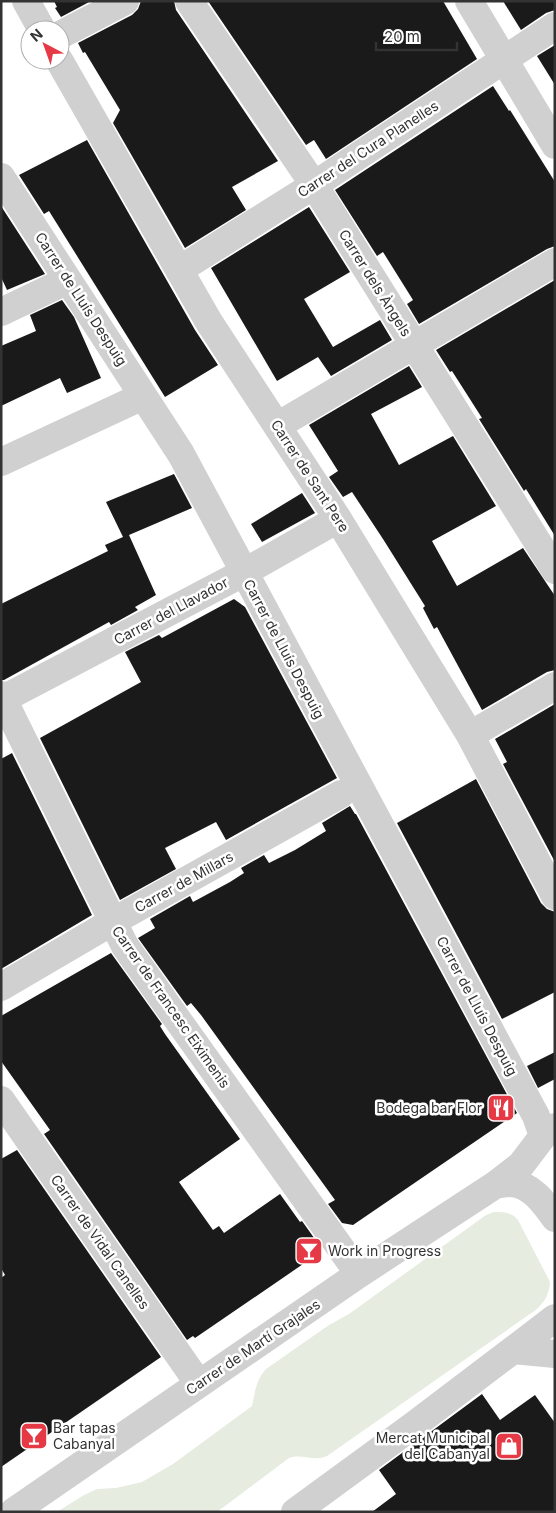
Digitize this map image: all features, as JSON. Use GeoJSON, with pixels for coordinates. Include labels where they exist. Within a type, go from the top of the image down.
{"type":"FeatureCollection","features":[{"type":"Feature","properties":{"kind":"street"},"geometry":{"type":"LineString","coordinates":[[26,1],[36,20]]}},
{"type":"Feature","properties":{"kind":"street"},"geometry":{"type":"LineString","coordinates":[[70,30],[125,1]]}},
{"type":"Feature","properties":{"kind":"street","name":"Carrer dels Àngels"},"geometry":{"type":"LineString","coordinates":[[189,1],[314,185],[555,570]]}},
{"type":"Feature","properties":{"kind":"street"},"geometry":{"type":"LineString","coordinates":[[469,1],[503,61],[555,145]]}},
{"type":"Feature","properties":{"kind":"street","name":"Carrer del Cura Planelles"},"geometry":{"type":"LineString","coordinates":[[179,270],[314,185],[555,26]]}},
{"type":"Feature","properties":{"kind":"street","name":"Carrer de Sant Pere"},"geometry":{"type":"LineString","coordinates":[[65,70],[209,322],[338,519],[470,735],[555,896]]}},
{"type":"Feature","properties":{"kind":"street","name":"Carrer de Lluís Despuig"},"geometry":{"type":"LineString","coordinates":[[1,177],[181,454],[243,573],[536,1116],[549,1131]]}},
{"type":"Feature","properties":{"kind":"street"},"geometry":{"type":"LineString","coordinates":[[277,426],[555,262]]}},
{"type":"Feature","properties":{"kind":"street"},"geometry":{"type":"LineString","coordinates":[[1,312],[68,280]]}},
{"type":"Feature","properties":{"kind":"street"},"geometry":{"type":"LineString","coordinates":[[1,462],[143,396]]}},
{"type":"Feature","properties":{"kind":"street","name":"Carrer del Llavador"},"geometry":{"type":"LineString","coordinates":[[2,698],[243,573],[338,519]]}},
{"type":"Feature","properties":{"kind":"street"},"geometry":{"type":"LineString","coordinates":[[470,735],[555,686]]}},
{"type":"Feature","properties":{"kind":"street","name":"Carrer de Francesc Eiximenis"},"geometry":{"type":"LineString","coordinates":[[2,698],[125,946],[359,1274]]}},
{"type":"Feature","properties":{"kind":"street","name":"Carrer de Millars"},"geometry":{"type":"LineString","coordinates":[[1,987],[112,922],[341,794]]}},
{"type":"Feature","properties":{"kind":"street","name":"Carrer de Vidal Canelles"},"geometry":{"type":"LineString","coordinates":[[1,1100],[200,1384]]}},
{"type":"Feature","properties":{"kind":"street","name":"Carrer de Martí Grajales"},"geometry":{"type":"LineString","coordinates":[[13,1512],[521,1165],[549,1131]]}},
{"type":"Feature","properties":{"kind":"street"},"geometry":{"type":"LineString","coordinates":[[494,1184],[513,1183],[530,1190],[550,1212],[555,1232]]}},
{"type":"Feature","properties":{"kind":"street"},"geometry":{"type":"LineString","coordinates":[[310,1508],[414,1425],[555,1318]]}},
{"type":"Feature","properties":{"kind":"street"},"geometry":{"type":"LineString","coordinates":[[513,1350],[555,1354]]}},
{"type":"Feature","properties":{"kind":"shaded area"},"geometry":{"type":"Polygon","coordinates":[[[494,1212],[510,1214],[518,1220],[550,1282],[545,1300],[537,1309],[327,1456],[322,1458],[298,1456],[289,1458],[217,1512],[57,1512],[97,1489],[116,1488],[142,1482],[173,1464],[252,1406],[258,1382],[266,1369],[329,1325],[349,1314],[486,1215],[494,1212]]]}},
{"type":"Feature","properties":{"kind":"building"},"geometry":{"type":"Polygon","coordinates":[[[54,1],[91,1],[61,17],[55,8],[57,7],[54,1]]]}},
{"type":"Feature","properties":{"kind":"building"},"geometry":{"type":"Polygon","coordinates":[[[141,1],[174,1],[176,10],[278,161],[232,187],[246,210],[185,248],[113,123],[120,110],[78,43],[132,15],[138,9],[141,1]]]}},
{"type":"Feature","properties":{"kind":"building"},"geometry":{"type":"Polygon","coordinates":[[[208,1],[443,1],[477,59],[326,159],[314,140],[306,145],[208,1]]]}},
{"type":"Feature","properties":{"kind":"building"},"geometry":{"type":"Polygon","coordinates":[[[503,1],[555,1],[555,10],[546,13],[521,30],[503,1]]]}},
{"type":"Feature","properties":{"kind":"building"},"geometry":{"type":"Polygon","coordinates":[[[555,45],[555,85],[537,56],[555,45]]]}},
{"type":"Feature","properties":{"kind":"building"},"geometry":{"type":"Polygon","coordinates":[[[493,86],[555,182],[555,246],[419,324],[407,304],[413,300],[383,252],[377,256],[335,190],[493,86]]]}},
{"type":"Feature","properties":{"kind":"building"},"geometry":{"type":"Polygon","coordinates":[[[87,140],[195,330],[218,365],[165,397],[49,211],[44,214],[19,175],[87,140]]]}},
{"type":"Feature","properties":{"kind":"building"},"geometry":{"type":"Polygon","coordinates":[[[1,206],[45,274],[7,290],[1,277],[1,206]]]}},
{"type":"Feature","properties":{"kind":"building"},"geometry":{"type":"Polygon","coordinates":[[[309,207],[350,272],[304,299],[333,347],[380,320],[392,340],[331,376],[318,357],[277,381],[211,268],[309,207]]]}},
{"type":"Feature","properties":{"kind":"building"},"geometry":{"type":"Polygon","coordinates":[[[555,280],[555,536],[479,419],[482,418],[452,371],[450,372],[436,350],[555,280]]]}},
{"type":"Feature","properties":{"kind":"building"},"geometry":{"type":"Polygon","coordinates":[[[62,300],[74,317],[101,378],[67,393],[60,378],[1,406],[1,346],[36,331],[30,315],[62,300]]]}},
{"type":"Feature","properties":{"kind":"building"},"geometry":{"type":"Polygon","coordinates":[[[409,366],[422,387],[371,414],[399,465],[453,436],[496,506],[432,541],[457,586],[523,548],[555,596],[555,670],[547,672],[482,710],[437,627],[434,629],[423,608],[425,606],[383,539],[352,492],[343,497],[329,477],[338,471],[309,425],[409,366]]]}},
{"type":"Feature","properties":{"kind":"building"},"geometry":{"type":"Polygon","coordinates":[[[174,474],[192,508],[129,535],[156,595],[135,607],[138,610],[111,625],[109,622],[1,680],[1,604],[108,551],[105,545],[123,537],[106,502],[174,474]]]}},
{"type":"Feature","properties":{"kind":"building"},"geometry":{"type":"Polygon","coordinates":[[[302,493],[315,513],[262,542],[251,524],[302,493]]]}},
{"type":"Feature","properties":{"kind":"building"},"geometry":{"type":"Polygon","coordinates":[[[234,599],[245,607],[337,778],[226,840],[216,822],[165,848],[176,869],[120,900],[40,738],[141,682],[125,652],[159,635],[162,638],[234,599]]]}},
{"type":"Feature","properties":{"kind":"building"},"geometry":{"type":"Polygon","coordinates":[[[555,704],[555,862],[503,764],[507,762],[495,739],[555,704]]]}},
{"type":"Feature","properties":{"kind":"building"},"geometry":{"type":"Polygon","coordinates":[[[12,753],[92,915],[1,969],[1,759],[12,753]]]}},
{"type":"Feature","properties":{"kind":"building"},"geometry":{"type":"Polygon","coordinates":[[[476,779],[541,903],[547,909],[555,912],[555,992],[502,1019],[397,823],[476,779]]]}},
{"type":"Feature","properties":{"kind":"building"},"geometry":{"type":"Polygon","coordinates":[[[350,806],[517,1113],[353,1225],[342,1223],[328,1204],[335,1200],[201,1015],[191,1003],[187,1006],[138,938],[155,928],[150,919],[190,896],[193,902],[230,882],[244,873],[241,868],[264,855],[269,863],[295,850],[326,831],[322,823],[350,806]]]}},
{"type":"Feature","properties":{"kind":"building"},"geometry":{"type":"Polygon","coordinates":[[[111,953],[162,1024],[160,1026],[165,1034],[240,1139],[179,1182],[213,1230],[219,1226],[224,1233],[280,1194],[317,1242],[315,1244],[319,1249],[317,1250],[319,1253],[309,1260],[195,1338],[193,1336],[187,1340],[44,1134],[50,1130],[1,1061],[1,1016],[111,953]]]}},
{"type":"Feature","properties":{"kind":"building"},"geometry":{"type":"Polygon","coordinates":[[[555,1052],[555,1079],[538,1088],[527,1066],[555,1052]]]}},
{"type":"Feature","properties":{"kind":"building"},"geometry":{"type":"Polygon","coordinates":[[[17,1150],[161,1357],[1,1467],[1,1278],[5,1275],[1,1268],[1,1159],[17,1150]]]}},
{"type":"Feature","properties":{"kind":"building","name":"Mercat Municipal del Cabanyal"},"geometry":{"type":"Polygon","coordinates":[[[482,1394],[500,1420],[535,1395],[555,1423],[555,1512],[372,1512],[396,1494],[379,1470],[482,1394]]]}},
{"type":"Feature","properties":{"kind":"place","name":"Bodega bar Flor"},"geometry":{"type":"Point","coordinates":[501,1108]}},
{"type":"Feature","properties":{"kind":"place","name":"Work in Progress"},"geometry":{"type":"Point","coordinates":[309,1251]}},
{"type":"Feature","properties":{"kind":"place","name":"Bar tapas Cabanyal"},"geometry":{"type":"Point","coordinates":[34,1436]}},
{"type":"Feature","properties":{"kind":"place","name":"Mercat Municipal del Cabanyal"},"geometry":{"type":"Point","coordinates":[509,1446]}}]}
